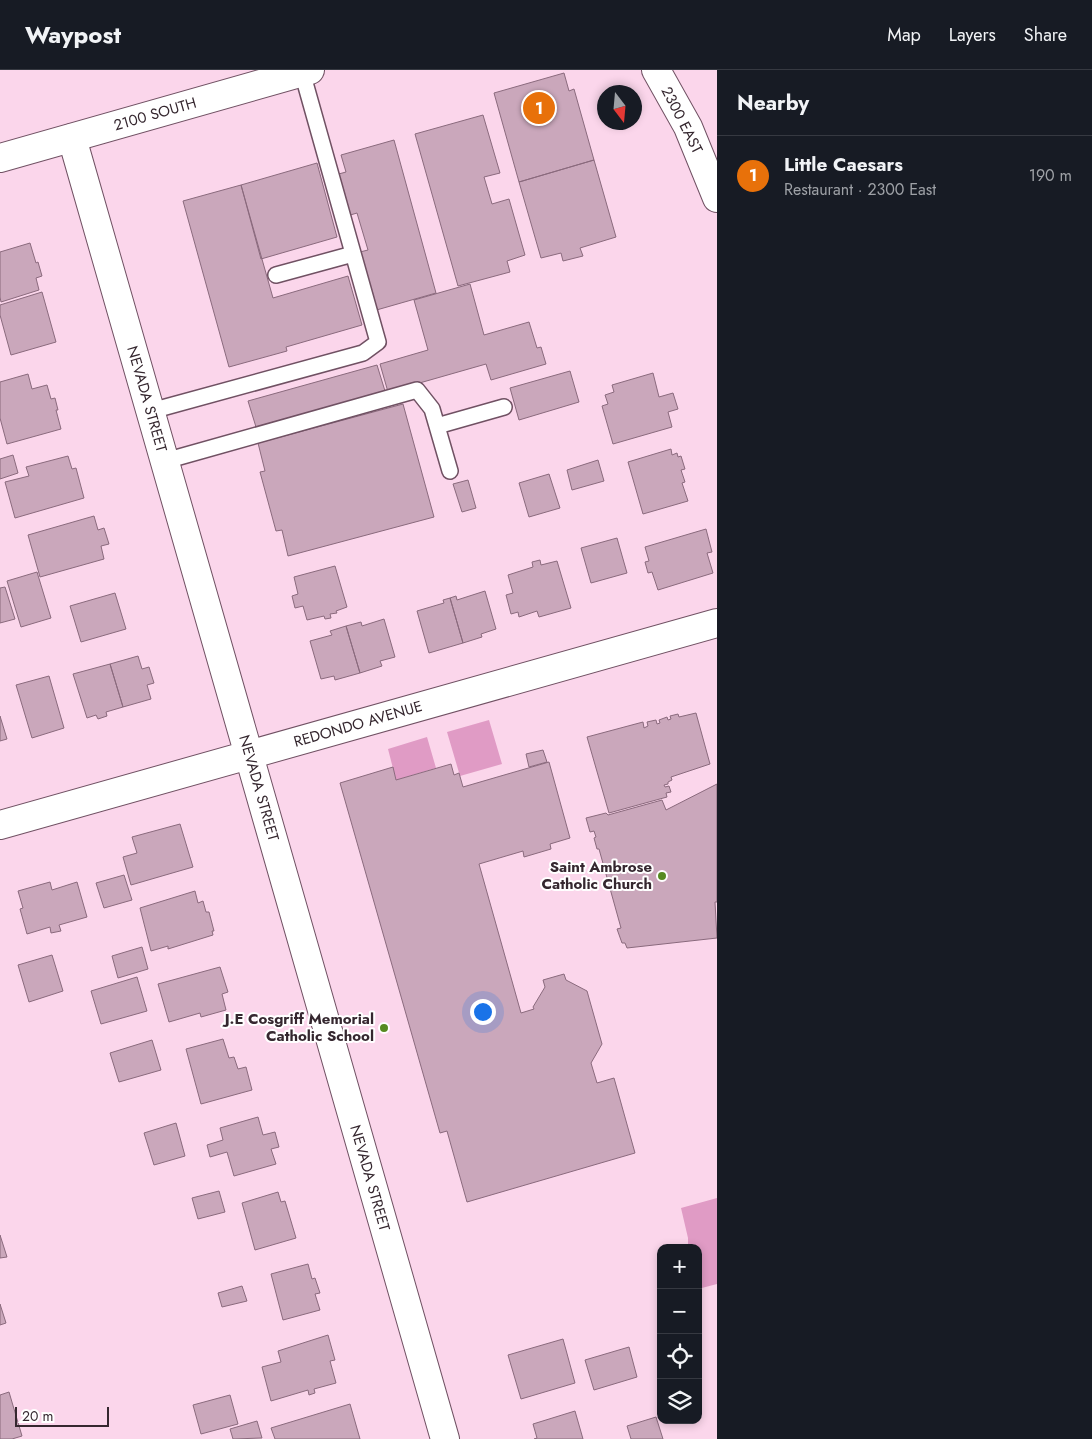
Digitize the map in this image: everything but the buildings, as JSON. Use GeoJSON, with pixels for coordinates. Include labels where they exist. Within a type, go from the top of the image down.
{"type":"FeatureCollection","features":[{"type":"Feature","properties":{"kind":"street","name":"2300 EAST"},"geometry":{"type":"LineString","coordinates":[[656,70],[688,127],[717,198]]}},
{"type":"Feature","properties":{"kind":"street","name":"2100 SOUTH"},"geometry":{"type":"LineString","coordinates":[[0,158],[306,71]]}},
{"type":"Feature","properties":{"kind":"street","name":"NEVADA STREET"},"geometry":{"type":"LineString","coordinates":[[72,138],[445,1439]]}},
{"type":"Feature","properties":{"kind":"street","name":"REDONDO AVENUE"},"geometry":{"type":"LineString","coordinates":[[0,825],[717,624]]}},
{"type":"Feature","properties":{"kind":"lane"},"geometry":{"type":"LineString","coordinates":[[151,411],[363,353],[378,342],[353,254],[306,71]]}},
{"type":"Feature","properties":{"kind":"lane"},"geometry":{"type":"LineString","coordinates":[[276,275],[353,254]]}},
{"type":"Feature","properties":{"kind":"lane"},"geometry":{"type":"LineString","coordinates":[[165,461],[417,390],[432,409],[450,471]]}},
{"type":"Feature","properties":{"kind":"lane"},"geometry":{"type":"LineString","coordinates":[[437,426],[504,407]]}},
{"type":"Feature","properties":{"kind":"shaded area"},"geometry":{"type":"Polygon","coordinates":[[[489,720],[502,764],[460,776],[447,732],[489,720]]]}},
{"type":"Feature","properties":{"kind":"shaded area"},"geometry":{"type":"Polygon","coordinates":[[[427,737],[436,768],[396,780],[388,749],[427,737]]]}},
{"type":"Feature","properties":{"kind":"shaded area"},"geometry":{"type":"Polygon","coordinates":[[[717,1198],[717,1284],[702,1288],[702,1244],[688,1244],[681,1208],[717,1198]]]}},
{"type":"Feature","properties":{"kind":"place","name":"Little Caesars"},"geometry":{"type":"Point","coordinates":[539,108]}},
{"type":"Feature","properties":{"kind":"place","name":"Saint Ambrose Catholic Church"},"geometry":{"type":"Point","coordinates":[662,876]}},
{"type":"Feature","properties":{"kind":"place","name":"J.E Cosgriff Memorial Catholic School"},"geometry":{"type":"Point","coordinates":[384,1028]}}]}
